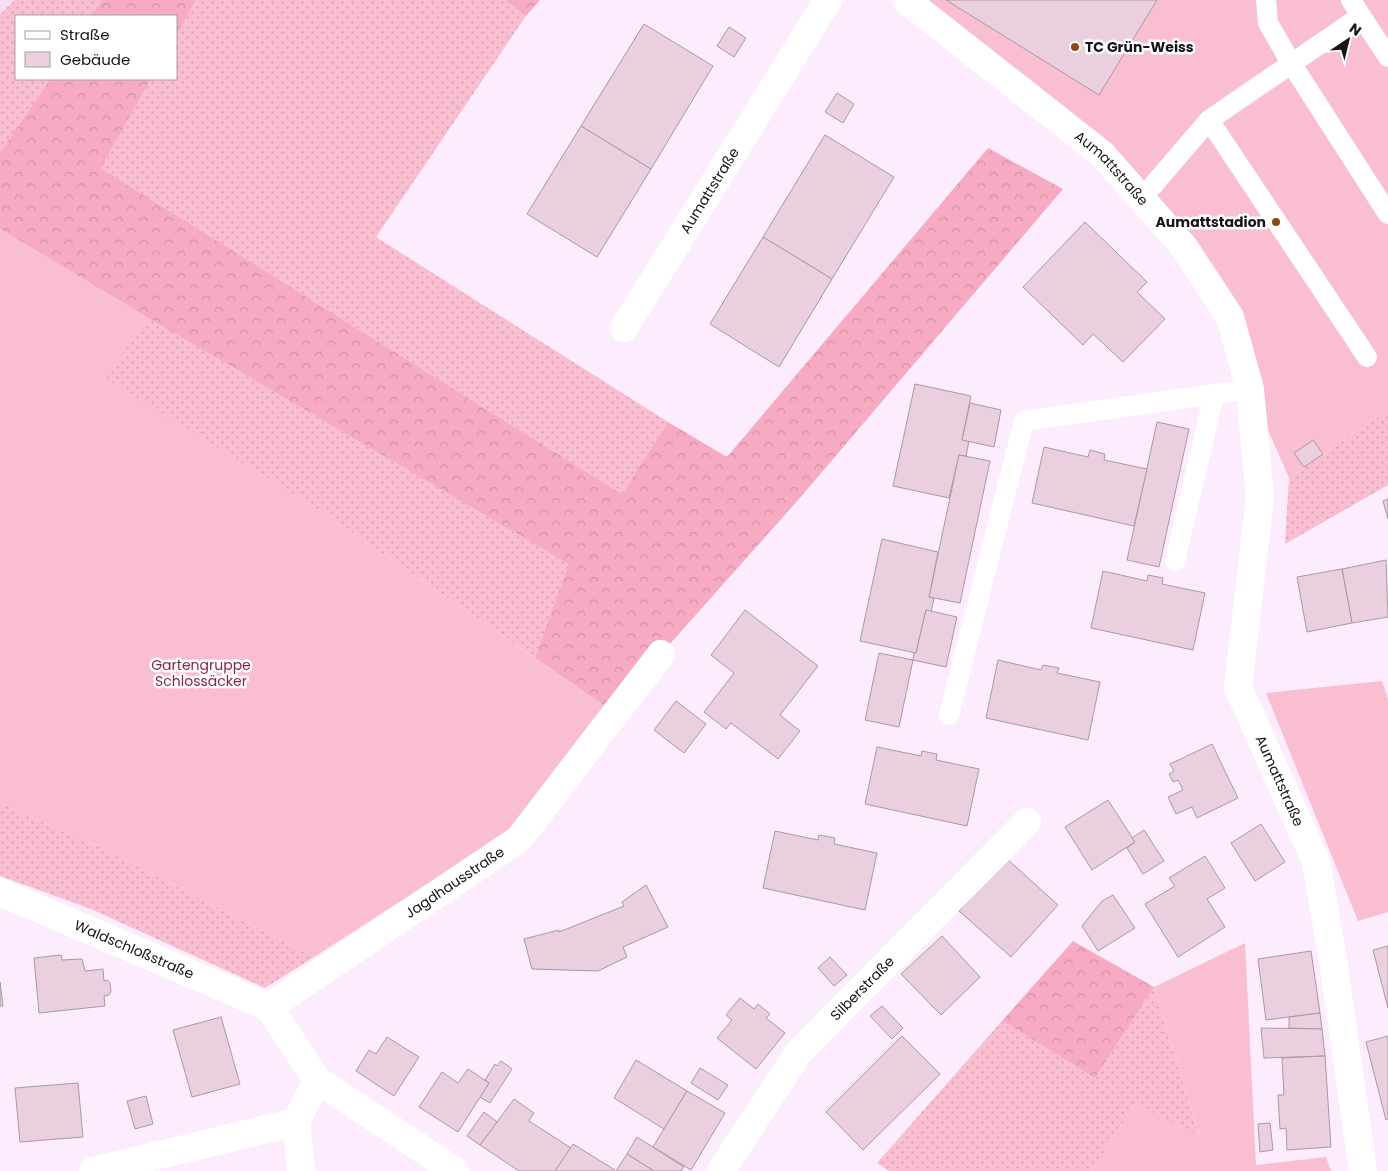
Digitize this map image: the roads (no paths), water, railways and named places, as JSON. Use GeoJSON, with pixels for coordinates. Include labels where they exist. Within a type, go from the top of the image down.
{"type":"FeatureCollection","features":[{"type":"Feature","properties":{"kind":"street","name":"Aumattstraße"},"geometry":{"type":"LineString","coordinates":[[624,328],[828,0]]}},
{"type":"Feature","properties":{"kind":"street","name":"Aumattstraße"},"geometry":{"type":"LineString","coordinates":[[906,0],[1102,154],[1143,198],[1184,247],[1230,317],[1250,389],[1260,498],[1238,686],[1316,862],[1333,960],[1363,1171]]}},
{"type":"Feature","properties":{"kind":"street","name":"Jagdhausstraße"},"geometry":{"type":"LineString","coordinates":[[269,1007],[519,840],[662,654]]}},
{"type":"Feature","properties":{"kind":"street","name":"Silberstraße"},"geometry":{"type":"LineString","coordinates":[[721,1171],[799,1052],[1027,822]]}},
{"type":"Feature","properties":{"kind":"street","name":"Waldschloßstraße"},"geometry":{"type":"LineString","coordinates":[[0,892],[269,1007]]}},
{"type":"Feature","properties":{"kind":"street"},"geometry":{"type":"LineString","coordinates":[[269,1007],[317,1080],[455,1171]]}},
{"type":"Feature","properties":{"kind":"street"},"geometry":{"type":"LineString","coordinates":[[301,1171],[296,1122],[317,1080]]}},
{"type":"Feature","properties":{"kind":"street"},"geometry":{"type":"LineString","coordinates":[[93,1171],[296,1122]]}},
{"type":"Feature","properties":{"kind":"lane"},"geometry":{"type":"LineString","coordinates":[[1266,0],[1268,23],[1291,63],[1388,214]]}},
{"type":"Feature","properties":{"kind":"lane"},"geometry":{"type":"LineString","coordinates":[[1143,198],[1209,120],[1291,63],[1356,8],[1388,57]]}},
{"type":"Feature","properties":{"kind":"lane"},"geometry":{"type":"LineString","coordinates":[[1209,120],[1367,357]]}},
{"type":"Feature","properties":{"kind":"lane"},"geometry":{"type":"LineString","coordinates":[[948,715],[1024,421],[1214,396],[1250,389]]}},
{"type":"Feature","properties":{"kind":"lane"},"geometry":{"type":"LineString","coordinates":[[1175,561],[1214,396]]}},
{"type":"Feature","properties":{"kind":"place","name":"TC Grün-Weiss"},"geometry":{"type":"Point","coordinates":[1075,47]}},
{"type":"Feature","properties":{"kind":"place","name":"Aumattstadion"},"geometry":{"type":"Point","coordinates":[1276,222]}},
{"type":"Feature","properties":{"kind":"park label","name":"Gartengruppe Schlossäcker"},"geometry":{"type":"Point","coordinates":[201,674]}}]}
